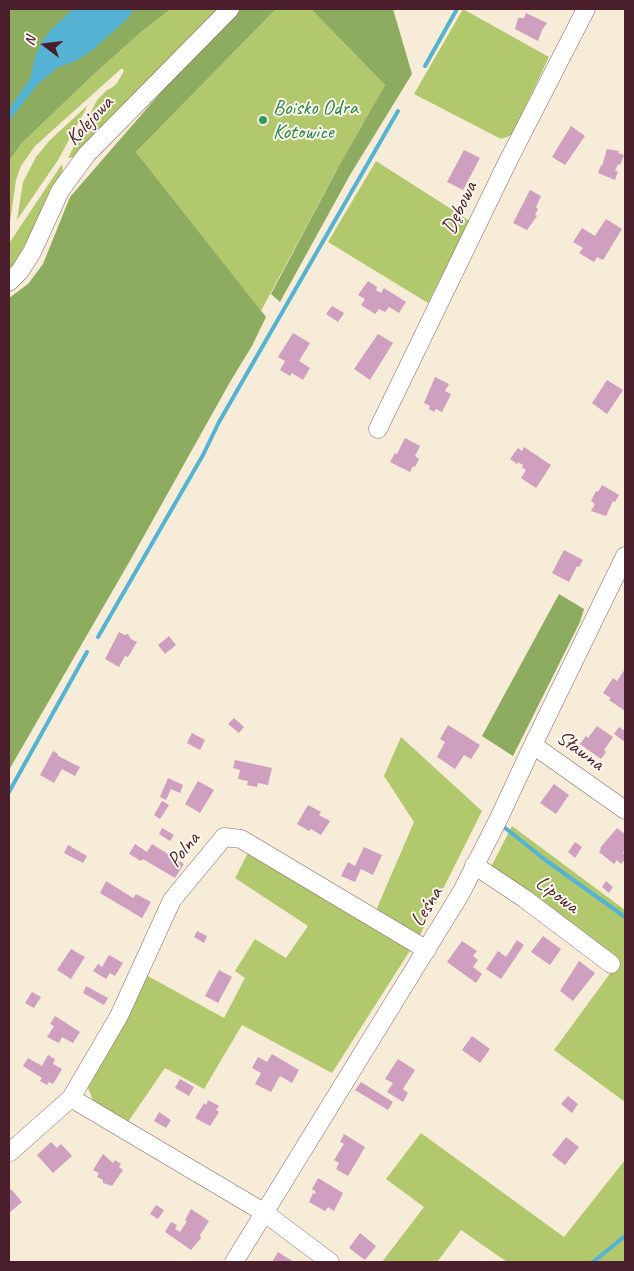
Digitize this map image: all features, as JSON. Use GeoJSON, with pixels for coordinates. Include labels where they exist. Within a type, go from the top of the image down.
{"type":"FeatureCollection","features":[{"type":"Feature","properties":{"kind":"street","name":"Kolejowa"},"geometry":{"type":"LineString","coordinates":[[9,282],[20,271],[32,252],[60,192],[88,154],[230,9]]}},
{"type":"Feature","properties":{"kind":"street","name":"Dębowa"},"geometry":{"type":"LineString","coordinates":[[378,429],[511,156],[586,9]]}},
{"type":"Feature","properties":{"kind":"street","name":"Leśna"},"geometry":{"type":"LineString","coordinates":[[234,1262],[461,893],[625,556]]}},
{"type":"Feature","properties":{"kind":"street","name":"Sławna"},"geometry":{"type":"LineString","coordinates":[[533,745],[625,810]]}},
{"type":"Feature","properties":{"kind":"street","name":"Polna"},"geometry":{"type":"LineString","coordinates":[[9,1153],[71,1098],[119,1016],[172,900],[224,837],[241,839],[427,950]]}},
{"type":"Feature","properties":{"kind":"street","name":"Lipowa"},"geometry":{"type":"LineString","coordinates":[[474,865],[525,898],[611,964]]}},
{"type":"Feature","properties":{"kind":"street"},"geometry":{"type":"LineString","coordinates":[[71,1098],[265,1213],[330,1262]]}},
{"type":"Feature","properties":{"kind":"green space"},"geometry":{"type":"Polygon","coordinates":[[[9,9],[171,9],[141,32],[92,76],[22,143],[9,161],[9,9]]]}},
{"type":"Feature","properties":{"kind":"green space"},"geometry":{"type":"Polygon","coordinates":[[[171,9],[219,9],[75,157],[68,158],[97,100],[117,83],[124,71],[122,68],[35,146],[21,166],[16,180],[9,229],[9,161],[22,143],[92,76],[141,32],[171,9]]]}},
{"type":"Feature","properties":{"kind":"green space"},"geometry":{"type":"Polygon","coordinates":[[[240,9],[276,9],[136,152],[266,317],[252,346],[9,770],[9,298],[28,284],[43,264],[70,197],[175,76],[240,9]]]}},
{"type":"Feature","properties":{"kind":"green space","name":"Boisko Odra Kotowice"},"geometry":{"type":"Polygon","coordinates":[[[276,9],[311,9],[385,85],[341,162],[261,311],[136,152],[276,9]]]}},
{"type":"Feature","properties":{"kind":"green space"},"geometry":{"type":"Polygon","coordinates":[[[311,9],[393,9],[412,74],[350,175],[280,302],[271,294],[341,162],[385,85],[311,9]]]}},
{"type":"Feature","properties":{"kind":"green space"},"geometry":{"type":"Polygon","coordinates":[[[463,9],[549,57],[512,135],[501,139],[414,94],[463,9]]]}},
{"type":"Feature","properties":{"kind":"green space"},"geometry":{"type":"Polygon","coordinates":[[[88,105],[58,160],[17,220],[23,182],[36,157],[50,140],[88,105]]]}},
{"type":"Feature","properties":{"kind":"green space"},"geometry":{"type":"Polygon","coordinates":[[[376,161],[470,221],[428,303],[328,242],[376,161]]]}},
{"type":"Feature","properties":{"kind":"green space"},"geometry":{"type":"Polygon","coordinates":[[[62,164],[63,170],[16,262],[9,272],[10,242],[62,164]]]}},
{"type":"Feature","properties":{"kind":"green space"},"geometry":{"type":"Polygon","coordinates":[[[559,594],[584,609],[580,622],[513,756],[482,736],[559,594]]]}},
{"type":"Feature","properties":{"kind":"green space"},"geometry":{"type":"Polygon","coordinates":[[[401,737],[482,811],[419,937],[374,915],[414,822],[384,776],[401,737]]]}},
{"type":"Feature","properties":{"kind":"green space"},"geometry":{"type":"Polygon","coordinates":[[[512,826],[625,910],[625,1102],[554,1050],[617,964],[491,867],[512,826]]]}},
{"type":"Feature","properties":{"kind":"green space"},"geometry":{"type":"Polygon","coordinates":[[[249,851],[411,949],[332,1073],[242,1025],[204,1089],[165,1068],[128,1122],[94,1103],[88,1088],[125,1022],[146,975],[224,1018],[245,978],[235,971],[255,939],[286,958],[308,926],[235,878],[249,851]]]}},
{"type":"Feature","properties":{"kind":"green space"},"geometry":{"type":"Polygon","coordinates":[[[421,1133],[564,1237],[625,1160],[625,1262],[507,1262],[461,1230],[437,1262],[382,1262],[424,1207],[386,1179],[421,1133]]]}},
{"type":"Feature","properties":{"kind":"water"},"geometry":{"type":"Polygon","coordinates":[[[73,9],[134,9],[127,19],[95,48],[78,60],[56,68],[38,84],[9,121],[9,109],[30,79],[35,57],[42,41],[73,9]]]}},
{"type":"Feature","properties":{"kind":"building"},"geometry":{"type":"Polygon","coordinates":[[[526,13],[547,23],[538,41],[515,29],[518,18],[524,18],[526,13]]]}},
{"type":"Feature","properties":{"kind":"building"},"geometry":{"type":"Polygon","coordinates":[[[571,126],[585,136],[565,165],[552,157],[571,126]]]}},
{"type":"Feature","properties":{"kind":"building"},"geometry":{"type":"Polygon","coordinates":[[[607,149],[619,151],[618,153],[624,155],[615,171],[618,171],[615,180],[598,173],[607,149]]]}},
{"type":"Feature","properties":{"kind":"building"},"geometry":{"type":"Polygon","coordinates":[[[464,150],[480,158],[463,190],[447,182],[464,150]]]}},
{"type":"Feature","properties":{"kind":"building"},"geometry":{"type":"Polygon","coordinates":[[[530,190],[541,196],[536,207],[538,209],[535,215],[537,216],[527,230],[513,223],[530,190]]]}},
{"type":"Feature","properties":{"kind":"building"},"geometry":{"type":"Polygon","coordinates":[[[606,219],[622,229],[603,260],[597,257],[594,262],[579,253],[583,248],[573,242],[582,228],[595,236],[606,219]]]}},
{"type":"Feature","properties":{"kind":"building"},"geometry":{"type":"Polygon","coordinates":[[[368,281],[377,287],[376,290],[381,293],[384,288],[406,302],[399,313],[389,307],[385,312],[379,309],[375,314],[361,305],[365,299],[358,295],[368,281]]]}},
{"type":"Feature","properties":{"kind":"building"},"geometry":{"type":"Polygon","coordinates":[[[332,306],[344,313],[338,322],[326,314],[332,306]]]}},
{"type":"Feature","properties":{"kind":"building"},"geometry":{"type":"Polygon","coordinates":[[[293,333],[310,343],[299,361],[310,368],[303,380],[292,373],[290,376],[280,370],[285,361],[278,357],[293,333]]]}},
{"type":"Feature","properties":{"kind":"building"},"geometry":{"type":"Polygon","coordinates":[[[378,334],[393,343],[370,380],[354,369],[378,334]]]}},
{"type":"Feature","properties":{"kind":"building"},"geometry":{"type":"Polygon","coordinates":[[[435,377],[449,384],[445,391],[451,394],[442,412],[436,409],[434,412],[429,409],[430,406],[424,403],[435,377]]]}},
{"type":"Feature","properties":{"kind":"building"},"geometry":{"type":"Polygon","coordinates":[[[607,380],[623,390],[607,414],[592,403],[607,380]]]}},
{"type":"Feature","properties":{"kind":"building"},"geometry":{"type":"Polygon","coordinates":[[[405,438],[420,446],[415,456],[419,459],[410,472],[390,462],[395,453],[397,454],[405,438]]]}},
{"type":"Feature","properties":{"kind":"building"},"geometry":{"type":"Polygon","coordinates":[[[524,447],[551,465],[536,488],[521,478],[526,470],[522,467],[523,465],[518,462],[517,464],[510,459],[518,448],[522,451],[524,447]]]}},
{"type":"Feature","properties":{"kind":"building"},"geometry":{"type":"Polygon","coordinates":[[[602,485],[619,495],[615,502],[613,501],[606,516],[591,511],[595,504],[591,501],[596,491],[598,492],[602,485]]]}},
{"type":"Feature","properties":{"kind":"building"},"geometry":{"type":"Polygon","coordinates":[[[564,550],[583,560],[579,567],[577,566],[569,582],[552,573],[564,550]]]}},
{"type":"Feature","properties":{"kind":"building"},"geometry":{"type":"Polygon","coordinates":[[[119,632],[125,635],[128,634],[131,639],[137,642],[128,657],[125,656],[119,667],[105,659],[119,632]]]}},
{"type":"Feature","properties":{"kind":"building"},"geometry":{"type":"Polygon","coordinates":[[[169,636],[176,645],[165,654],[158,645],[169,636]]]}},
{"type":"Feature","properties":{"kind":"building"},"geometry":{"type":"Polygon","coordinates":[[[625,669],[625,711],[609,700],[611,698],[603,693],[613,678],[617,681],[625,669]]]}},
{"type":"Feature","properties":{"kind":"building"},"geometry":{"type":"Polygon","coordinates":[[[234,718],[244,727],[239,733],[228,724],[234,718]]]}},
{"type":"Feature","properties":{"kind":"building"},"geometry":{"type":"Polygon","coordinates":[[[448,725],[480,745],[471,759],[464,755],[455,769],[437,757],[445,742],[440,739],[448,725]]]}},
{"type":"Feature","properties":{"kind":"building"},"geometry":{"type":"Polygon","coordinates":[[[597,726],[613,737],[604,750],[606,752],[601,759],[580,744],[586,736],[588,738],[597,726]]]}},
{"type":"Feature","properties":{"kind":"building"},"geometry":{"type":"Polygon","coordinates":[[[619,727],[625,731],[625,742],[614,734],[619,727]]]}},
{"type":"Feature","properties":{"kind":"building"},"geometry":{"type":"Polygon","coordinates":[[[192,733],[205,740],[200,750],[187,743],[192,733]]]}},
{"type":"Feature","properties":{"kind":"building"},"geometry":{"type":"Polygon","coordinates":[[[53,751],[58,756],[80,767],[75,776],[62,769],[54,783],[40,775],[53,751]]]}},
{"type":"Feature","properties":{"kind":"building"},"geometry":{"type":"Polygon","coordinates":[[[235,760],[272,768],[268,785],[258,783],[257,787],[247,785],[248,781],[238,779],[240,770],[233,768],[235,760]]]}},
{"type":"Feature","properties":{"kind":"building"},"geometry":{"type":"Polygon","coordinates":[[[168,778],[183,785],[180,793],[171,789],[166,800],[160,797],[168,778]]]}},
{"type":"Feature","properties":{"kind":"building"},"geometry":{"type":"Polygon","coordinates":[[[198,781],[214,790],[200,813],[185,804],[198,781]]]}},
{"type":"Feature","properties":{"kind":"building"},"geometry":{"type":"Polygon","coordinates":[[[554,784],[569,795],[556,814],[540,803],[554,784]]]}},
{"type":"Feature","properties":{"kind":"building"},"geometry":{"type":"Polygon","coordinates":[[[162,801],[169,805],[160,819],[154,815],[162,801]]]}},
{"type":"Feature","properties":{"kind":"building"},"geometry":{"type":"Polygon","coordinates":[[[308,805],[321,812],[319,815],[330,821],[321,835],[297,824],[308,805]]]}},
{"type":"Feature","properties":{"kind":"building"},"geometry":{"type":"Polygon","coordinates":[[[162,828],[174,835],[170,841],[159,834],[162,828]]]}},
{"type":"Feature","properties":{"kind":"building"},"geometry":{"type":"Polygon","coordinates":[[[617,828],[625,834],[625,849],[623,853],[625,859],[621,864],[617,860],[614,864],[599,852],[600,848],[617,828]]]}},
{"type":"Feature","properties":{"kind":"building"},"geometry":{"type":"Polygon","coordinates":[[[575,842],[582,847],[575,858],[568,852],[575,842]]]}},
{"type":"Feature","properties":{"kind":"building"},"geometry":{"type":"Polygon","coordinates":[[[135,844],[147,852],[152,844],[184,864],[175,878],[143,859],[141,861],[129,854],[135,844]]]}},
{"type":"Feature","properties":{"kind":"building"},"geometry":{"type":"Polygon","coordinates":[[[68,845],[87,856],[83,863],[64,853],[68,845]]]}},
{"type":"Feature","properties":{"kind":"building"},"geometry":{"type":"Polygon","coordinates":[[[364,847],[382,855],[373,875],[361,869],[355,882],[341,876],[348,862],[355,866],[364,847]]]}},
{"type":"Feature","properties":{"kind":"building"},"geometry":{"type":"Polygon","coordinates":[[[106,881],[133,898],[136,894],[151,902],[142,918],[100,893],[106,881]]]}},
{"type":"Feature","properties":{"kind":"building"},"geometry":{"type":"Polygon","coordinates":[[[606,881],[613,887],[609,893],[602,887],[606,881]]]}},
{"type":"Feature","properties":{"kind":"building"},"geometry":{"type":"Polygon","coordinates":[[[197,931],[207,936],[204,943],[194,937],[197,931]]]}},
{"type":"Feature","properties":{"kind":"building"},"geometry":{"type":"Polygon","coordinates":[[[543,936],[561,949],[550,965],[531,952],[543,936]]]}},
{"type":"Feature","properties":{"kind":"building"},"geometry":{"type":"Polygon","coordinates":[[[517,940],[524,945],[501,979],[486,969],[498,951],[506,957],[517,940]]]}},
{"type":"Feature","properties":{"kind":"building"},"geometry":{"type":"Polygon","coordinates":[[[462,941],[477,951],[473,956],[478,960],[473,967],[482,974],[476,983],[447,962],[462,941]]]}},
{"type":"Feature","properties":{"kind":"building"},"geometry":{"type":"Polygon","coordinates":[[[71,949],[85,957],[71,979],[57,970],[71,949]]]}},
{"type":"Feature","properties":{"kind":"building"},"geometry":{"type":"Polygon","coordinates":[[[109,955],[123,963],[115,976],[110,973],[106,979],[93,971],[98,964],[102,967],[109,955]]]}},
{"type":"Feature","properties":{"kind":"building"},"geometry":{"type":"Polygon","coordinates":[[[579,961],[595,973],[573,1001],[560,991],[579,961]]]}},
{"type":"Feature","properties":{"kind":"building"},"geometry":{"type":"Polygon","coordinates":[[[219,970],[232,977],[218,1003],[205,996],[219,970]]]}},
{"type":"Feature","properties":{"kind":"building"},"geometry":{"type":"Polygon","coordinates":[[[86,986],[108,998],[104,1005],[83,993],[86,986]]]}},
{"type":"Feature","properties":{"kind":"building"},"geometry":{"type":"Polygon","coordinates":[[[32,992],[41,997],[34,1008],[25,1003],[32,992]]]}},
{"type":"Feature","properties":{"kind":"building"},"geometry":{"type":"Polygon","coordinates":[[[55,1016],[80,1032],[73,1043],[62,1037],[59,1043],[47,1037],[54,1026],[50,1024],[55,1016]]]}},
{"type":"Feature","properties":{"kind":"building"},"geometry":{"type":"Polygon","coordinates":[[[472,1036],[490,1049],[480,1063],[462,1050],[472,1036]]]}},
{"type":"Feature","properties":{"kind":"building"},"geometry":{"type":"Polygon","coordinates":[[[272,1054],[299,1070],[292,1083],[280,1076],[271,1092],[255,1084],[261,1073],[252,1068],[258,1057],[267,1062],[272,1054]]]}},
{"type":"Feature","properties":{"kind":"building"},"geometry":{"type":"Polygon","coordinates":[[[48,1055],[55,1059],[53,1064],[62,1069],[53,1084],[49,1082],[47,1085],[40,1081],[42,1078],[23,1066],[28,1058],[42,1066],[48,1055]]]}},
{"type":"Feature","properties":{"kind":"building"},"geometry":{"type":"Polygon","coordinates":[[[398,1059],[415,1070],[403,1089],[408,1093],[403,1102],[387,1092],[393,1083],[385,1079],[398,1059]]]}},
{"type":"Feature","properties":{"kind":"building"},"geometry":{"type":"Polygon","coordinates":[[[180,1079],[194,1087],[189,1096],[175,1088],[180,1079]]]}},
{"type":"Feature","properties":{"kind":"building"},"geometry":{"type":"Polygon","coordinates":[[[361,1082],[393,1102],[388,1110],[355,1090],[361,1082]]]}},
{"type":"Feature","properties":{"kind":"building"},"geometry":{"type":"Polygon","coordinates":[[[568,1096],[578,1104],[572,1113],[561,1104],[568,1096]]]}},
{"type":"Feature","properties":{"kind":"building"},"geometry":{"type":"Polygon","coordinates":[[[208,1100],[219,1106],[216,1110],[219,1112],[210,1126],[195,1118],[208,1100]]]}},
{"type":"Feature","properties":{"kind":"building"},"geometry":{"type":"Polygon","coordinates":[[[159,1112],[171,1120],[166,1128],[154,1121],[159,1112]]]}},
{"type":"Feature","properties":{"kind":"building"},"geometry":{"type":"Polygon","coordinates":[[[344,1134],[365,1147],[348,1176],[336,1169],[339,1163],[334,1160],[344,1144],[340,1142],[344,1134]]]}},
{"type":"Feature","properties":{"kind":"building"},"geometry":{"type":"Polygon","coordinates":[[[566,1137],[579,1147],[565,1165],[552,1155],[566,1137]]]}},
{"type":"Feature","properties":{"kind":"building"},"geometry":{"type":"Polygon","coordinates":[[[51,1142],[57,1148],[61,1144],[72,1156],[53,1173],[37,1155],[51,1142]]]}},
{"type":"Feature","properties":{"kind":"building"},"geometry":{"type":"Polygon","coordinates":[[[103,1154],[113,1163],[115,1160],[121,1164],[119,1167],[123,1170],[112,1186],[103,1183],[103,1180],[97,1177],[99,1173],[93,1170],[103,1154]]]}},
{"type":"Feature","properties":{"kind":"building"},"geometry":{"type":"Polygon","coordinates":[[[318,1178],[343,1193],[334,1211],[328,1207],[325,1211],[309,1202],[313,1193],[315,1194],[316,1192],[312,1189],[318,1178]]]}},
{"type":"Feature","properties":{"kind":"building"},"geometry":{"type":"Polygon","coordinates":[[[11,1189],[22,1202],[9,1213],[9,1191],[11,1189]]]}},
{"type":"Feature","properties":{"kind":"building"},"geometry":{"type":"Polygon","coordinates":[[[156,1205],[164,1210],[158,1219],[150,1214],[156,1205]]]}},
{"type":"Feature","properties":{"kind":"building"},"geometry":{"type":"Polygon","coordinates":[[[191,1209],[209,1221],[200,1235],[201,1238],[191,1250],[165,1232],[171,1222],[177,1225],[175,1229],[180,1232],[187,1221],[185,1220],[191,1209]]]}},
{"type":"Feature","properties":{"kind":"building"},"geometry":{"type":"Polygon","coordinates":[[[360,1233],[376,1246],[365,1260],[349,1248],[360,1233]]]}},
{"type":"Feature","properties":{"kind":"building"},"geometry":{"type":"Polygon","coordinates":[[[278,1252],[294,1262],[272,1262],[278,1252]]]}},
{"type":"Feature","properties":{"kind":"waterway"},"geometry":{"type":"LineString","coordinates":[[425,66],[457,9]]}},
{"type":"Feature","properties":{"kind":"waterway"},"geometry":{"type":"LineString","coordinates":[[98,637],[398,111]]}},
{"type":"Feature","properties":{"kind":"waterway"},"geometry":{"type":"LineString","coordinates":[[9,792],[87,652]]}},
{"type":"Feature","properties":{"kind":"waterway"},"geometry":{"type":"LineString","coordinates":[[504,827],[544,859],[625,917]]}},
{"type":"Feature","properties":{"kind":"waterway"},"geometry":{"type":"LineString","coordinates":[[593,1262],[625,1236]]}},
{"type":"Feature","properties":{"kind":"place","name":"Boisko Odra Kotowice"},"geometry":{"type":"Point","coordinates":[263,120]}}]}
